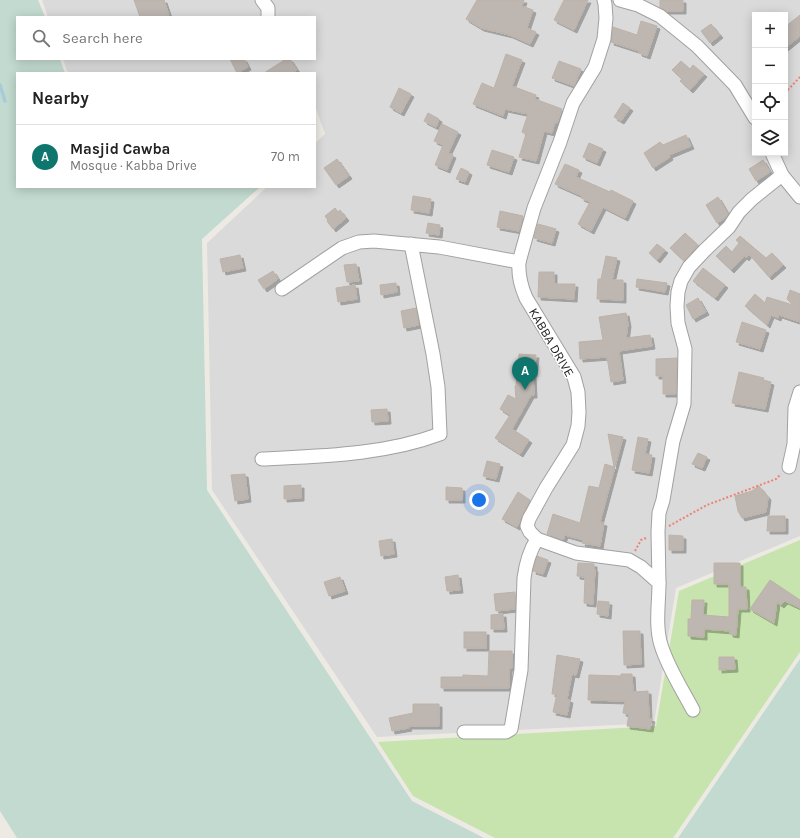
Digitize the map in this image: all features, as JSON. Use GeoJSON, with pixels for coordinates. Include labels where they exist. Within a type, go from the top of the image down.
{"type":"FeatureCollection","features":[{"type":"Feature","properties":{"kind":"street"},"geometry":{"type":"LineString","coordinates":[[262,0],[268,8],[268,16]]}},
{"type":"Feature","properties":{"kind":"street","name":"KABBA DRIVE"},"geometry":{"type":"LineString","coordinates":[[538,539],[530,532],[527,526],[529,519],[546,488],[573,445],[578,426],[578,392],[574,377],[526,298],[520,284],[518,272],[519,262],[534,208],[560,142],[573,103],[595,67],[604,39],[606,18],[604,0]]}},
{"type":"Feature","properties":{"kind":"street"},"geometry":{"type":"LineString","coordinates":[[620,0],[638,5],[660,16],[697,46],[735,85],[752,113]]}},
{"type":"Feature","properties":{"kind":"street"},"geometry":{"type":"LineString","coordinates":[[773,156],[782,175],[800,197]]}},
{"type":"Feature","properties":{"kind":"street"},"geometry":{"type":"LineString","coordinates":[[693,710],[660,644],[659,629],[659,513],[663,500],[673,441],[684,404],[685,349],[679,328],[677,306],[678,292],[681,281],[689,267],[729,227],[739,212],[752,199],[782,175]]}},
{"type":"Feature","properties":{"kind":"street"},"geometry":{"type":"LineString","coordinates":[[282,289],[342,248],[359,242],[374,241],[439,247],[519,262]]}},
{"type":"Feature","properties":{"kind":"street"},"geometry":{"type":"LineString","coordinates":[[262,459],[354,453],[394,447],[440,434],[438,387],[433,354],[411,244]]}},
{"type":"Feature","properties":{"kind":"street"},"geometry":{"type":"LineString","coordinates":[[789,467],[794,444],[795,408],[800,392]]}},
{"type":"Feature","properties":{"kind":"street"},"geometry":{"type":"LineString","coordinates":[[464,732],[506,732],[511,729],[521,670],[524,578],[529,552],[538,539],[576,553],[629,560],[641,567],[659,583]]}},
{"type":"Feature","properties":{"kind":"path"},"geometry":{"type":"LineString","coordinates":[[788,90],[800,77]]}},
{"type":"Feature","properties":{"kind":"path"},"geometry":{"type":"LineString","coordinates":[[629,560],[641,540],[708,505],[776,479],[789,467]]}},
{"type":"Feature","properties":{"kind":"shaded area"},"geometry":{"type":"Polygon","coordinates":[[[42,0],[800,0],[800,536],[676,588],[654,723],[377,737],[212,490],[207,243],[266,188],[316,188],[316,142],[325,134],[316,109],[316,72],[67,71],[63,60],[316,60],[316,16],[48,16],[42,0]]]}},
{"type":"Feature","properties":{"kind":"green space"},"geometry":{"type":"Polygon","coordinates":[[[0,0],[38,0],[45,16],[16,16],[16,60],[60,60],[65,72],[16,72],[16,188],[259,188],[202,239],[207,490],[412,801],[484,838],[17,838],[0,811],[0,0]]]}},
{"type":"Feature","properties":{"kind":"green space"},"geometry":{"type":"Polygon","coordinates":[[[800,540],[800,652],[673,838],[495,838],[413,796],[378,742],[656,726],[679,591],[800,540]]]}},
{"type":"Feature","properties":{"kind":"green space"},"geometry":{"type":"Polygon","coordinates":[[[800,659],[800,838],[678,838],[800,659]]]}},
{"type":"Feature","properties":{"kind":"building"},"geometry":{"type":"Polygon","coordinates":[[[134,0],[164,0],[169,15],[166,16],[140,16],[134,0]]]}},
{"type":"Feature","properties":{"kind":"building"},"geometry":{"type":"Polygon","coordinates":[[[477,0],[524,0],[522,6],[533,10],[527,28],[536,32],[530,44],[510,35],[481,28],[466,19],[477,0]]]}},
{"type":"Feature","properties":{"kind":"building"},"geometry":{"type":"Polygon","coordinates":[[[564,0],[588,0],[574,30],[554,20],[564,0]]]}},
{"type":"Feature","properties":{"kind":"building"},"geometry":{"type":"Polygon","coordinates":[[[660,0],[683,0],[683,11],[666,11],[660,7],[660,0]]]}},
{"type":"Feature","properties":{"kind":"building"},"geometry":{"type":"Polygon","coordinates":[[[800,15],[800,36],[788,46],[788,25],[800,15]]]}},
{"type":"Feature","properties":{"kind":"building"},"geometry":{"type":"Polygon","coordinates":[[[641,21],[657,26],[647,56],[639,53],[639,51],[611,42],[613,27],[637,35],[641,21]]]}},
{"type":"Feature","properties":{"kind":"building"},"geometry":{"type":"Polygon","coordinates":[[[711,24],[720,35],[710,43],[701,31],[711,24]]]}},
{"type":"Feature","properties":{"kind":"building"},"geometry":{"type":"Polygon","coordinates":[[[506,54],[522,60],[512,86],[536,95],[535,99],[562,109],[557,123],[555,122],[552,133],[544,131],[536,161],[519,157],[526,134],[522,132],[528,114],[505,109],[503,116],[473,104],[482,83],[494,88],[506,54]]]}},
{"type":"Feature","properties":{"kind":"building"},"geometry":{"type":"Polygon","coordinates":[[[230,60],[244,60],[248,67],[236,72],[230,60]]]}},
{"type":"Feature","properties":{"kind":"building"},"geometry":{"type":"Polygon","coordinates":[[[284,60],[291,60],[297,70],[294,72],[266,72],[284,60]]]}},
{"type":"Feature","properties":{"kind":"building"},"geometry":{"type":"Polygon","coordinates":[[[559,61],[581,69],[574,86],[552,78],[559,61]]]}},
{"type":"Feature","properties":{"kind":"building"},"geometry":{"type":"Polygon","coordinates":[[[681,61],[690,69],[693,65],[704,74],[690,90],[680,81],[682,79],[672,70],[681,61]]]}},
{"type":"Feature","properties":{"kind":"building"},"geometry":{"type":"Polygon","coordinates":[[[399,88],[411,94],[401,113],[390,107],[399,88]]]}},
{"type":"Feature","properties":{"kind":"building"},"geometry":{"type":"Polygon","coordinates":[[[623,103],[630,108],[621,121],[614,117],[623,103]]]}},
{"type":"Feature","properties":{"kind":"building"},"geometry":{"type":"Polygon","coordinates":[[[428,113],[439,119],[436,127],[424,121],[428,113]]]}},
{"type":"Feature","properties":{"kind":"building"},"geometry":{"type":"Polygon","coordinates":[[[442,124],[458,132],[448,153],[453,155],[447,170],[435,165],[443,145],[434,141],[442,124]]]}},
{"type":"Feature","properties":{"kind":"building"},"geometry":{"type":"Polygon","coordinates":[[[686,135],[691,146],[669,155],[670,157],[653,168],[644,153],[660,142],[663,145],[686,135]]]}},
{"type":"Feature","properties":{"kind":"building"},"geometry":{"type":"Polygon","coordinates":[[[589,143],[603,149],[597,163],[583,157],[589,143]]]}},
{"type":"Feature","properties":{"kind":"building"},"geometry":{"type":"Polygon","coordinates":[[[492,150],[514,157],[509,172],[487,165],[492,150]]]}},
{"type":"Feature","properties":{"kind":"building"},"geometry":{"type":"Polygon","coordinates":[[[337,159],[349,176],[336,185],[324,168],[337,159]]]}},
{"type":"Feature","properties":{"kind":"building"},"geometry":{"type":"Polygon","coordinates":[[[763,160],[770,172],[756,181],[749,169],[763,160]]]}},
{"type":"Feature","properties":{"kind":"building"},"geometry":{"type":"Polygon","coordinates":[[[565,164],[579,170],[576,177],[610,192],[611,190],[633,201],[625,218],[603,207],[591,231],[578,224],[590,202],[581,198],[582,196],[555,184],[565,164]]]}},
{"type":"Feature","properties":{"kind":"building"},"geometry":{"type":"Polygon","coordinates":[[[461,168],[469,172],[465,182],[456,179],[461,168]]]}},
{"type":"Feature","properties":{"kind":"building"},"geometry":{"type":"Polygon","coordinates":[[[413,196],[431,199],[429,213],[411,210],[413,196]]]}},
{"type":"Feature","properties":{"kind":"building"},"geometry":{"type":"Polygon","coordinates":[[[718,197],[728,214],[717,223],[706,205],[718,197]]]}},
{"type":"Feature","properties":{"kind":"building"},"geometry":{"type":"Polygon","coordinates":[[[335,208],[338,212],[340,210],[346,218],[333,229],[325,216],[335,208]]]}},
{"type":"Feature","properties":{"kind":"building"},"geometry":{"type":"Polygon","coordinates":[[[500,211],[523,216],[519,231],[497,227],[500,211]]]}},
{"type":"Feature","properties":{"kind":"building"},"geometry":{"type":"Polygon","coordinates":[[[428,223],[440,225],[439,235],[426,233],[428,223]]]}},
{"type":"Feature","properties":{"kind":"building"},"geometry":{"type":"Polygon","coordinates":[[[538,224],[556,229],[552,243],[534,238],[538,224]]]}},
{"type":"Feature","properties":{"kind":"building"},"geometry":{"type":"Polygon","coordinates":[[[685,233],[698,245],[684,261],[670,248],[685,233]]]}},
{"type":"Feature","properties":{"kind":"building"},"geometry":{"type":"Polygon","coordinates":[[[740,236],[766,258],[772,253],[783,265],[769,277],[749,254],[746,258],[744,256],[731,270],[716,256],[726,246],[732,252],[739,243],[736,240],[740,236]]]}},
{"type":"Feature","properties":{"kind":"building"},"geometry":{"type":"Polygon","coordinates":[[[657,244],[665,250],[657,260],[649,253],[657,244]]]}},
{"type":"Feature","properties":{"kind":"building"},"geometry":{"type":"Polygon","coordinates":[[[240,255],[243,268],[223,272],[220,259],[240,255]]]}},
{"type":"Feature","properties":{"kind":"building"},"geometry":{"type":"Polygon","coordinates":[[[606,256],[617,258],[612,280],[623,280],[623,300],[597,299],[598,279],[601,279],[606,256]]]}},
{"type":"Feature","properties":{"kind":"building"},"geometry":{"type":"Polygon","coordinates":[[[356,264],[359,281],[347,282],[344,265],[356,264]]]}},
{"type":"Feature","properties":{"kind":"building"},"geometry":{"type":"Polygon","coordinates":[[[703,268],[725,285],[715,298],[693,281],[703,268]]]}},
{"type":"Feature","properties":{"kind":"building"},"geometry":{"type":"Polygon","coordinates":[[[273,271],[278,279],[264,289],[258,280],[273,271]]]}},
{"type":"Feature","properties":{"kind":"building"},"geometry":{"type":"Polygon","coordinates":[[[539,272],[554,272],[554,284],[575,284],[574,299],[538,297],[539,272]]]}},
{"type":"Feature","properties":{"kind":"building"},"geometry":{"type":"Polygon","coordinates":[[[637,279],[667,283],[665,292],[636,287],[637,279]]]}},
{"type":"Feature","properties":{"kind":"building"},"geometry":{"type":"Polygon","coordinates":[[[396,283],[397,292],[381,295],[380,285],[396,283]]]}},
{"type":"Feature","properties":{"kind":"building"},"geometry":{"type":"Polygon","coordinates":[[[355,285],[357,299],[338,302],[336,288],[355,285]]]}},
{"type":"Feature","properties":{"kind":"building"},"geometry":{"type":"Polygon","coordinates":[[[790,290],[800,294],[800,322],[779,315],[778,318],[771,315],[767,325],[745,306],[755,294],[765,303],[767,297],[793,305],[787,299],[790,290]]]}},
{"type":"Feature","properties":{"kind":"building"},"geometry":{"type":"Polygon","coordinates":[[[698,298],[706,312],[693,319],[686,305],[698,298]]]}},
{"type":"Feature","properties":{"kind":"building"},"geometry":{"type":"Polygon","coordinates":[[[416,308],[419,325],[404,328],[401,311],[416,308]]]}},
{"type":"Feature","properties":{"kind":"building"},"geometry":{"type":"Polygon","coordinates":[[[626,313],[628,324],[626,338],[650,335],[652,346],[619,351],[623,380],[611,382],[607,357],[580,359],[579,342],[603,340],[599,317],[626,313]]]}},
{"type":"Feature","properties":{"kind":"building"},"geometry":{"type":"Polygon","coordinates":[[[742,322],[766,330],[760,349],[736,342],[742,322]]]}},
{"type":"Feature","properties":{"kind":"building"},"geometry":{"type":"Polygon","coordinates":[[[519,354],[536,355],[533,374],[534,395],[531,395],[512,429],[529,440],[520,454],[495,438],[510,415],[500,409],[508,395],[516,399],[515,386],[519,354]]]}},
{"type":"Feature","properties":{"kind":"building"},"geometry":{"type":"Polygon","coordinates":[[[677,358],[676,394],[663,394],[663,376],[656,376],[656,359],[677,358]]]}},
{"type":"Feature","properties":{"kind":"building"},"geometry":{"type":"Polygon","coordinates":[[[739,372],[764,378],[763,380],[771,382],[765,409],[732,403],[739,372]]]}},
{"type":"Feature","properties":{"kind":"building"},"geometry":{"type":"Polygon","coordinates":[[[387,409],[388,421],[372,422],[371,410],[387,409]]]}},
{"type":"Feature","properties":{"kind":"building"},"geometry":{"type":"Polygon","coordinates":[[[608,434],[623,437],[600,522],[604,523],[600,546],[582,543],[583,540],[565,535],[563,540],[547,534],[553,514],[580,523],[589,486],[599,488],[605,464],[614,467],[608,434]]]}},
{"type":"Feature","properties":{"kind":"building"},"geometry":{"type":"Polygon","coordinates":[[[638,437],[648,439],[645,454],[652,455],[649,473],[632,470],[638,437]]]}},
{"type":"Feature","properties":{"kind":"building"},"geometry":{"type":"Polygon","coordinates":[[[698,453],[707,457],[702,468],[692,464],[698,453]]]}},
{"type":"Feature","properties":{"kind":"building"},"geometry":{"type":"Polygon","coordinates":[[[487,461],[500,464],[496,479],[483,476],[487,461]]]}},
{"type":"Feature","properties":{"kind":"building"},"geometry":{"type":"Polygon","coordinates":[[[245,474],[248,499],[235,501],[231,475],[245,474]]]}},
{"type":"Feature","properties":{"kind":"building"},"geometry":{"type":"Polygon","coordinates":[[[301,485],[301,498],[284,499],[284,486],[301,485]]]}},
{"type":"Feature","properties":{"kind":"building"},"geometry":{"type":"Polygon","coordinates":[[[759,486],[768,497],[766,512],[742,518],[738,511],[735,496],[752,491],[759,486]]]}},
{"type":"Feature","properties":{"kind":"building"},"geometry":{"type":"Polygon","coordinates":[[[446,487],[462,488],[462,500],[446,500],[446,487]]]}},
{"type":"Feature","properties":{"kind":"building"},"geometry":{"type":"Polygon","coordinates":[[[518,492],[530,500],[517,527],[502,519],[518,492]]]}},
{"type":"Feature","properties":{"kind":"building"},"geometry":{"type":"Polygon","coordinates":[[[768,516],[785,516],[785,531],[767,531],[768,516]]]}},
{"type":"Feature","properties":{"kind":"building"},"geometry":{"type":"Polygon","coordinates":[[[669,535],[683,536],[683,550],[669,550],[669,535]]]}},
{"type":"Feature","properties":{"kind":"building"},"geometry":{"type":"Polygon","coordinates":[[[392,539],[394,554],[381,556],[379,541],[392,539]]]}},
{"type":"Feature","properties":{"kind":"building"},"geometry":{"type":"Polygon","coordinates":[[[537,556],[548,560],[543,574],[533,571],[537,556]]]}},
{"type":"Feature","properties":{"kind":"building"},"geometry":{"type":"Polygon","coordinates":[[[578,563],[594,564],[593,604],[584,603],[585,577],[577,576],[578,563]]]}},
{"type":"Feature","properties":{"kind":"building"},"geometry":{"type":"Polygon","coordinates":[[[714,563],[740,563],[740,587],[746,587],[747,609],[738,609],[736,635],[730,634],[730,631],[704,629],[704,637],[688,636],[688,619],[691,619],[692,600],[704,600],[703,615],[729,617],[729,584],[714,584],[714,563]]]}},
{"type":"Feature","properties":{"kind":"building"},"geometry":{"type":"Polygon","coordinates":[[[458,575],[460,590],[447,591],[445,577],[458,575]]]}},
{"type":"Feature","properties":{"kind":"building"},"geometry":{"type":"Polygon","coordinates":[[[340,577],[345,591],[329,596],[324,582],[340,577]]]}},
{"type":"Feature","properties":{"kind":"building"},"geometry":{"type":"Polygon","coordinates":[[[770,580],[800,600],[800,608],[785,601],[781,605],[777,602],[774,623],[750,609],[770,580]]]}},
{"type":"Feature","properties":{"kind":"building"},"geometry":{"type":"Polygon","coordinates":[[[515,592],[515,609],[496,611],[494,594],[515,592]]]}},
{"type":"Feature","properties":{"kind":"building"},"geometry":{"type":"Polygon","coordinates":[[[598,601],[609,602],[608,616],[597,614],[598,601]]]}},
{"type":"Feature","properties":{"kind":"building"},"geometry":{"type":"Polygon","coordinates":[[[503,614],[504,629],[491,629],[491,615],[503,614]]]}},
{"type":"Feature","properties":{"kind":"building"},"geometry":{"type":"Polygon","coordinates":[[[623,631],[640,631],[641,664],[624,665],[623,631]]]}},
{"type":"Feature","properties":{"kind":"building"},"geometry":{"type":"Polygon","coordinates":[[[464,632],[486,632],[486,648],[464,648],[464,632]]]}},
{"type":"Feature","properties":{"kind":"building"},"geometry":{"type":"Polygon","coordinates":[[[489,651],[512,651],[512,668],[509,668],[509,688],[441,688],[441,677],[463,677],[463,675],[488,676],[489,651]]]}},
{"type":"Feature","properties":{"kind":"building"},"geometry":{"type":"Polygon","coordinates":[[[557,655],[580,659],[576,675],[572,674],[567,699],[570,700],[567,715],[553,712],[557,694],[552,694],[557,655]]]}},
{"type":"Feature","properties":{"kind":"building"},"geometry":{"type":"Polygon","coordinates":[[[719,657],[734,657],[735,669],[719,670],[719,657]]]}},
{"type":"Feature","properties":{"kind":"building"},"geometry":{"type":"Polygon","coordinates":[[[621,674],[632,674],[633,692],[648,691],[649,718],[652,719],[650,729],[627,726],[629,714],[623,713],[625,701],[588,700],[589,675],[621,676],[621,674]]]}},
{"type":"Feature","properties":{"kind":"building"},"geometry":{"type":"Polygon","coordinates":[[[413,704],[439,704],[439,726],[408,726],[409,728],[392,731],[389,718],[413,713],[413,704]]]}},
{"type":"Feature","properties":{"kind":"waterway"},"geometry":{"type":"LineString","coordinates":[[0,85],[5,101]]}},
{"type":"Feature","properties":{"kind":"place","name":"Masjid Cawba"},"geometry":{"type":"Point","coordinates":[525,390]}}]}
